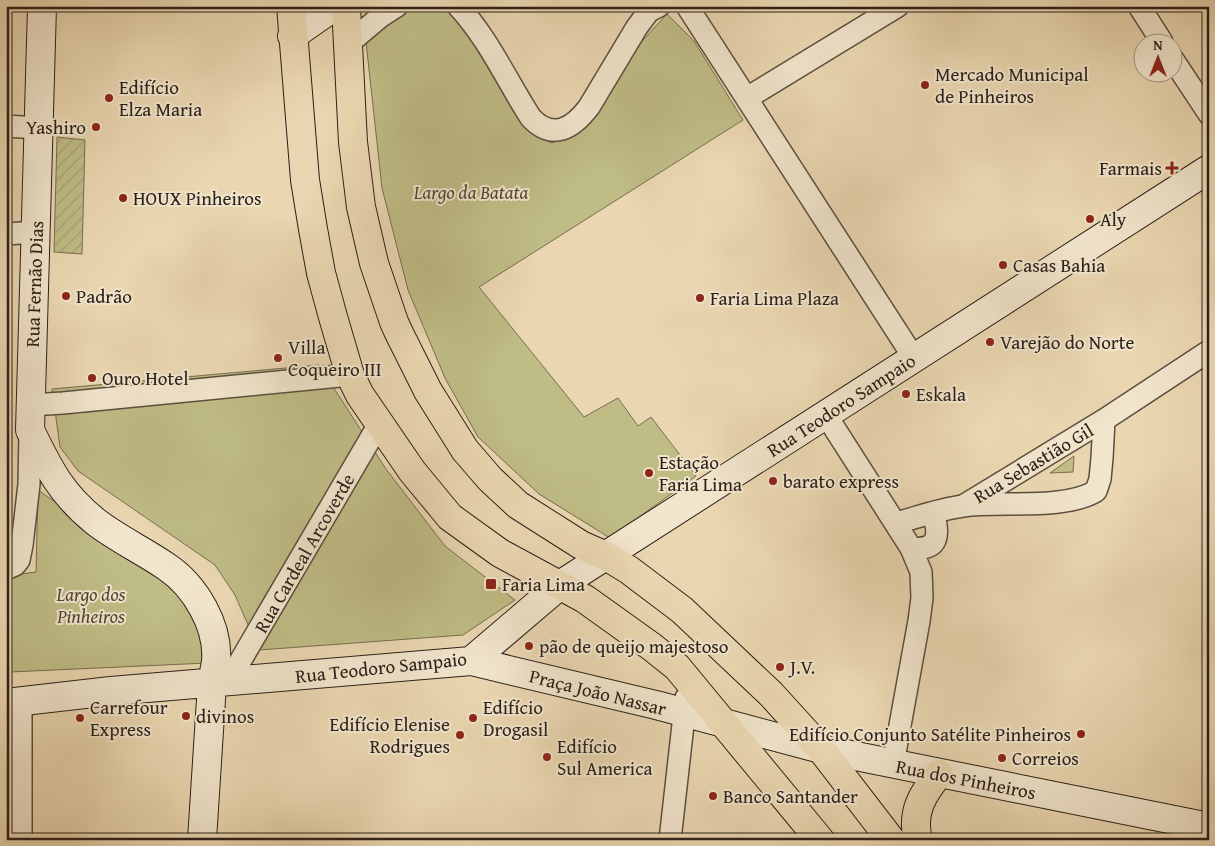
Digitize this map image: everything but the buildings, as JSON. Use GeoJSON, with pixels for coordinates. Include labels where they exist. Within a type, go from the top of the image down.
{"type":"FeatureCollection","features":[{"type":"Feature","properties":{"kind":"highway"},"geometry":{"type":"LineString","coordinates":[[291,6],[305,180],[313,229],[321,272],[350,375],[360,395],[412,471],[450,517],[500,553],[585,599],[677,667],[820,840]]}},
{"type":"Feature","properties":{"kind":"highway"},"geometry":{"type":"LineString","coordinates":[[346,6],[353,142],[361,207],[374,263],[394,322],[428,391],[465,450],[490,479],[518,505],[581,545],[606,556],[629,570],[682,610],[771,694],[821,749],[891,840]]}},
{"type":"Feature","properties":{"kind":"highway"},"geometry":{"type":"LineString","coordinates":[[918,840],[916,820],[920,803],[923,794],[939,774]]}},
{"type":"Feature","properties":{"kind":"main road","name":"Rua Fernão Dias"},"geometry":{"type":"LineString","coordinates":[[30,417],[42,6]]}},
{"type":"Feature","properties":{"kind":"main road"},"geometry":{"type":"LineString","coordinates":[[292,36],[335,6]]}},
{"type":"Feature","properties":{"kind":"main road","name":"Rua Teodoro Sampaio"},"geometry":{"type":"LineString","coordinates":[[14,702],[111,691],[471,661],[560,586],[1209,170]]}},
{"type":"Feature","properties":{"kind":"main road"},"geometry":{"type":"LineString","coordinates":[[30,417],[46,463],[59,485],[75,503],[97,522],[168,568],[188,586],[207,613],[220,683]]}},
{"type":"Feature","properties":{"kind":"main road","name":"Praça João Nassar"},"geometry":{"type":"LineString","coordinates":[[471,661],[724,724]]}},
{"type":"Feature","properties":{"kind":"main road","name":"Rua Cardeal Arcoverde"},"geometry":{"type":"LineString","coordinates":[[202,840],[220,683]]}},
{"type":"Feature","properties":{"kind":"main road","name":"Rua dos Pinheiros"},"geometry":{"type":"LineString","coordinates":[[724,724],[821,749],[1209,827]]}},
{"type":"Feature","properties":{"kind":"street"},"geometry":{"type":"LineString","coordinates":[[348,44],[380,17],[397,6]]}},
{"type":"Feature","properties":{"kind":"street"},"geometry":{"type":"LineString","coordinates":[[458,6],[470,19],[531,118],[539,126],[548,130],[560,130],[570,127],[580,119],[590,107],[637,27],[649,11],[659,6]]}},
{"type":"Feature","properties":{"kind":"street"},"geometry":{"type":"LineString","coordinates":[[686,6],[914,358]]}},
{"type":"Feature","properties":{"kind":"street"},"geometry":{"type":"LineString","coordinates":[[747,98],[898,6]]}},
{"type":"Feature","properties":{"kind":"street"},"geometry":{"type":"LineString","coordinates":[[1139,6],[1156,32]]}},
{"type":"Feature","properties":{"kind":"street"},"geometry":{"type":"LineString","coordinates":[[1182,73],[1209,114]]}},
{"type":"Feature","properties":{"kind":"street"},"geometry":{"type":"LineString","coordinates":[[6,126],[38,128]]}},
{"type":"Feature","properties":{"kind":"street"},"geometry":{"type":"LineString","coordinates":[[6,234],[36,232]]}},
{"type":"Feature","properties":{"kind":"street","name":"Rua Sebastião Gil"},"geometry":{"type":"LineString","coordinates":[[963,506],[1104,420],[1209,351]]}},
{"type":"Feature","properties":{"kind":"street"},"geometry":{"type":"LineString","coordinates":[[30,417],[73,402],[350,375]]}},
{"type":"Feature","properties":{"kind":"street"},"geometry":{"type":"LineString","coordinates":[[826,415],[896,523],[911,548],[921,572],[922,598],[919,621],[893,764]]}},
{"type":"Feature","properties":{"kind":"street","name":"Rua Fernão Dias"},"geometry":{"type":"LineString","coordinates":[[13,565],[29,484],[30,417]]}},
{"type":"Feature","properties":{"kind":"street","name":"Rua Sebastião Gil"},"geometry":{"type":"LineString","coordinates":[[896,523],[963,506],[1066,501],[1085,498],[1096,491],[1100,479],[1104,420]]}},
{"type":"Feature","properties":{"kind":"street","name":"Rua Cardeal Arcoverde"},"geometry":{"type":"LineString","coordinates":[[220,683],[379,424]]}},
{"type":"Feature","properties":{"kind":"street"},"geometry":{"type":"LineString","coordinates":[[911,548],[923,548],[933,544],[938,528],[933,513]]}},
{"type":"Feature","properties":{"kind":"street"},"geometry":{"type":"LineString","coordinates":[[670,840],[689,681]]}},
{"type":"Feature","properties":{"kind":"street"},"geometry":{"type":"LineString","coordinates":[[14,702],[21,840]]}},
{"type":"Feature","properties":{"kind":"green space","name":"Largo da Batata"},"geometry":{"type":"Polygon","coordinates":[[[408,6],[453,6],[515,114],[537,137],[552,143],[590,122],[622,63],[667,14],[694,41],[743,120],[479,287],[584,417],[618,398],[638,426],[651,417],[696,476],[610,538],[539,494],[478,437],[445,378],[408,290],[382,188],[366,42],[375,27],[408,6]]]}},
{"type":"Feature","properties":{"kind":"green space"},"geometry":{"type":"Polygon","coordinates":[[[57,137],[85,140],[82,254],[54,252],[57,137]]]}},
{"type":"Feature","properties":{"kind":"green space"},"geometry":{"type":"Polygon","coordinates":[[[319,365],[386,469],[445,546],[515,600],[463,635],[259,650],[235,595],[215,565],[78,471],[60,447],[52,389],[319,365]]]}},
{"type":"Feature","properties":{"kind":"green space"},"geometry":{"type":"Polygon","coordinates":[[[1074,456],[1073,472],[1050,473],[1074,456]]]}},
{"type":"Feature","properties":{"kind":"green space","name":"Largo dos Pinheiros"},"geometry":{"type":"Polygon","coordinates":[[[38,490],[177,587],[197,613],[207,663],[10,672],[6,676],[6,576],[36,572],[38,490]]]}},
{"type":"Feature","properties":{"kind":"place","name":"Mercado Municipal de Pinheiros"},"geometry":{"type":"Point","coordinates":[925,85]}},
{"type":"Feature","properties":{"kind":"place","name":"Edifício Elza Maria"},"geometry":{"type":"Point","coordinates":[109,98]}},
{"type":"Feature","properties":{"kind":"place","name":"Yashiro"},"geometry":{"type":"Point","coordinates":[96,127]}},
{"type":"Feature","properties":{"kind":"place","name":"Farmais"},"geometry":{"type":"Point","coordinates":[1172,168]}},
{"type":"Feature","properties":{"kind":"place","name":"HOUX Pinheiros"},"geometry":{"type":"Point","coordinates":[123,198]}},
{"type":"Feature","properties":{"kind":"place","name":"Aly"},"geometry":{"type":"Point","coordinates":[1090,219]}},
{"type":"Feature","properties":{"kind":"place","name":"Casas Bahia"},"geometry":{"type":"Point","coordinates":[1003,265]}},
{"type":"Feature","properties":{"kind":"place","name":"Padrão"},"geometry":{"type":"Point","coordinates":[66,296]}},
{"type":"Feature","properties":{"kind":"place","name":"Faria Lima Plaza"},"geometry":{"type":"Point","coordinates":[700,298]}},
{"type":"Feature","properties":{"kind":"place","name":"Varejão do Norte"},"geometry":{"type":"Point","coordinates":[990,342]}},
{"type":"Feature","properties":{"kind":"place","name":"Villa Coqueiro III"},"geometry":{"type":"Point","coordinates":[278,358]}},
{"type":"Feature","properties":{"kind":"place","name":"Ouro Hotel"},"geometry":{"type":"Point","coordinates":[92,378]}},
{"type":"Feature","properties":{"kind":"place","name":"Eskala"},"geometry":{"type":"Point","coordinates":[906,394]}},
{"type":"Feature","properties":{"kind":"place","name":"Estação Faria Lima"},"geometry":{"type":"Point","coordinates":[649,473]}},
{"type":"Feature","properties":{"kind":"place","name":"barato express"},"geometry":{"type":"Point","coordinates":[773,481]}},
{"type":"Feature","properties":{"kind":"place","name":"Faria Lima"},"geometry":{"type":"Point","coordinates":[491,584]}},
{"type":"Feature","properties":{"kind":"place","name":"pão de queijo majestoso"},"geometry":{"type":"Point","coordinates":[529,646]}},
{"type":"Feature","properties":{"kind":"place","name":"J.V."},"geometry":{"type":"Point","coordinates":[780,667]}},
{"type":"Feature","properties":{"kind":"place","name":"divinos"},"geometry":{"type":"Point","coordinates":[186,716]}},
{"type":"Feature","properties":{"kind":"place","name":"Carrefour Express"},"geometry":{"type":"Point","coordinates":[80,718]}},
{"type":"Feature","properties":{"kind":"place","name":"Edifício Drogasil"},"geometry":{"type":"Point","coordinates":[473,718]}},
{"type":"Feature","properties":{"kind":"place","name":"Edifício Conjunto Satélite Pinheiros"},"geometry":{"type":"Point","coordinates":[1081,734]}},
{"type":"Feature","properties":{"kind":"place","name":"Edifício Elenise Rodrigues"},"geometry":{"type":"Point","coordinates":[460,735]}},
{"type":"Feature","properties":{"kind":"place","name":"Edifício Sul America"},"geometry":{"type":"Point","coordinates":[547,757]}},
{"type":"Feature","properties":{"kind":"place","name":"Correios"},"geometry":{"type":"Point","coordinates":[1002,758]}},
{"type":"Feature","properties":{"kind":"place","name":"Banco Santander"},"geometry":{"type":"Point","coordinates":[713,796]}}]}
